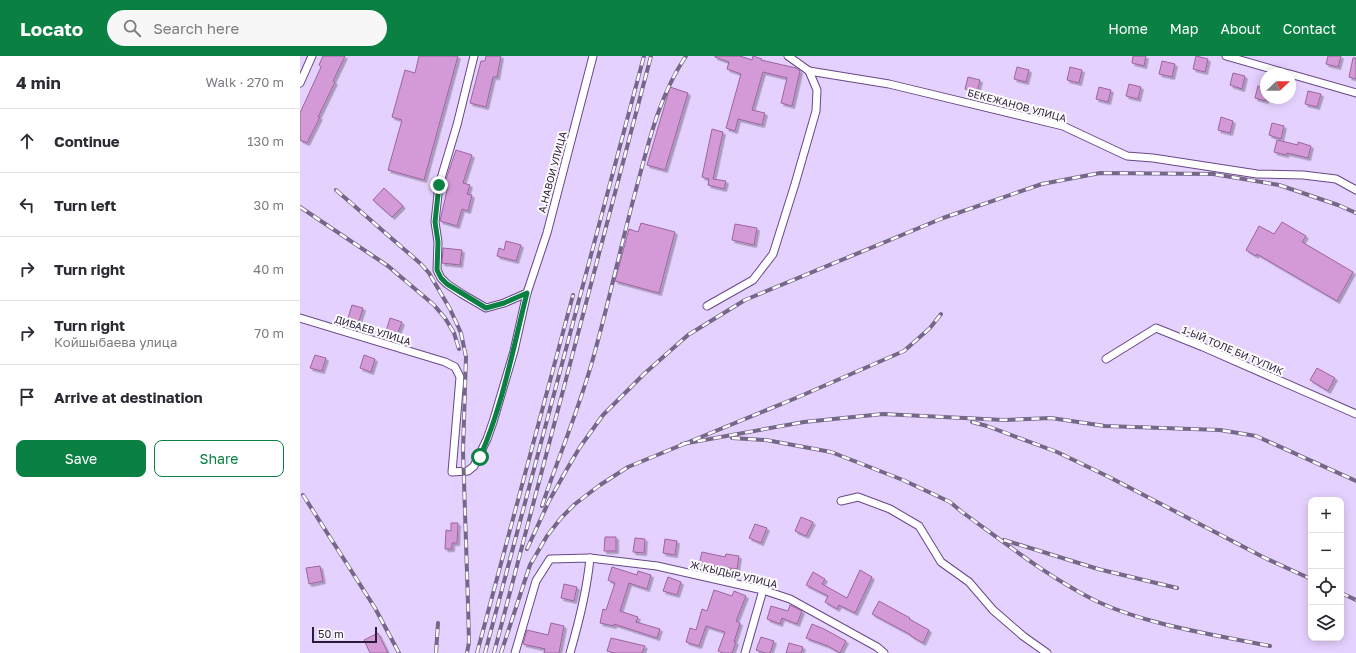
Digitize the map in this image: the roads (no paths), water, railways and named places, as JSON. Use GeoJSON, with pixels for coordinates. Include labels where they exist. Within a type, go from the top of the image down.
{"type":"FeatureCollection","features":[{"type":"Feature","properties":{"kind":"street"},"geometry":{"type":"LineString","coordinates":[[300,83],[312,56]]}},
{"type":"Feature","properties":{"kind":"street"},"geometry":{"type":"LineString","coordinates":[[474,56],[457,125],[439,185],[435,222],[438,242],[437,270],[441,278],[447,284],[486,308],[504,303],[527,293]]}},
{"type":"Feature","properties":{"kind":"street","name":"А.НАВОИ УЛИЦА"},"geometry":{"type":"LineString","coordinates":[[440,361],[455,368],[460,377],[452,472],[468,471],[474,466],[480,457],[493,422],[514,352],[527,293],[547,233],[593,56]]}},
{"type":"Feature","properties":{"kind":"street","name":"БЕКЕЖАНОВ УЛИЦА"},"geometry":{"type":"LineString","coordinates":[[788,56],[809,71],[889,84],[1063,126],[1127,156],[1160,159],[1257,174],[1303,175],[1336,179],[1356,190]]}},
{"type":"Feature","properties":{"kind":"street"},"geometry":{"type":"LineString","coordinates":[[1226,56],[1269,68]]}},
{"type":"Feature","properties":{"kind":"street"},"geometry":{"type":"LineString","coordinates":[[707,306],[753,280],[773,254],[816,111],[817,90],[809,71]]}},
{"type":"Feature","properties":{"kind":"street"},"geometry":{"type":"LineString","coordinates":[[1296,76],[1356,93]]}},
{"type":"Feature","properties":{"kind":"street","name":"ДИБАЕВ УЛИЦА"},"geometry":{"type":"LineString","coordinates":[[300,318],[440,361]]}},
{"type":"Feature","properties":{"kind":"street","name":"1-ЫЙ ТОЛЕ БИ ТУПИК"},"geometry":{"type":"LineString","coordinates":[[1106,359],[1156,328],[1211,350],[1356,414]]}},
{"type":"Feature","properties":{"kind":"street"},"geometry":{"type":"LineString","coordinates":[[841,501],[858,498],[890,509],[919,526],[941,562],[969,582],[993,610],[1022,636],[1047,653]]}},
{"type":"Feature","properties":{"kind":"street"},"geometry":{"type":"LineString","coordinates":[[570,653],[584,597],[590,558]]}},
{"type":"Feature","properties":{"kind":"street","name":"Ж.КЫДЫР УЛИЦА"},"geometry":{"type":"LineString","coordinates":[[515,653],[536,580],[550,559],[590,558],[657,566],[763,590],[790,599],[870,643],[884,653]]}},
{"type":"Feature","properties":{"kind":"street"},"geometry":{"type":"LineString","coordinates":[[745,653],[763,590]]}},
{"type":"Feature","properties":{"kind":"railway"},"geometry":{"type":"LineString","coordinates":[[485,653],[644,56]]}},
{"type":"Feature","properties":{"kind":"railway"},"geometry":{"type":"LineString","coordinates":[[494,653],[651,56]]}},
{"type":"Feature","properties":{"kind":"railway"},"geometry":{"type":"LineString","coordinates":[[542,506],[588,374],[632,204],[657,117],[669,86],[686,56]]}},
{"type":"Feature","properties":{"kind":"railway"},"geometry":{"type":"LineString","coordinates":[[527,549],[549,501],[567,469],[580,447],[603,415],[644,374],[688,335],[745,300],[943,218],[1042,184],[1100,173],[1213,174],[1279,185],[1338,205],[1356,213]]}},
{"type":"Feature","properties":{"kind":"railway"},"geometry":{"type":"LineString","coordinates":[[336,190],[421,264],[429,273],[450,309],[461,333],[466,357],[463,451],[469,642],[467,653]]}},
{"type":"Feature","properties":{"kind":"railway"},"geometry":{"type":"LineString","coordinates":[[300,207],[388,266],[434,305],[445,318],[454,333],[459,349]]}},
{"type":"Feature","properties":{"kind":"railway"},"geometry":{"type":"LineString","coordinates":[[477,653],[573,295]]}},
{"type":"Feature","properties":{"kind":"railway"},"geometry":{"type":"LineString","coordinates":[[501,653],[530,565],[547,536],[561,518],[575,504],[600,485],[628,467],[796,398],[904,351],[930,328],[941,314]]}},
{"type":"Feature","properties":{"kind":"railway"},"geometry":{"type":"LineString","coordinates":[[682,444],[804,422],[883,414],[1004,420],[1051,418],[1105,426],[1220,430],[1256,436],[1356,481]]}},
{"type":"Feature","properties":{"kind":"railway"},"geometry":{"type":"LineString","coordinates":[[972,422],[987,426],[1057,452],[1109,477],[1265,558],[1308,578]]}},
{"type":"Feature","properties":{"kind":"railway"},"geometry":{"type":"LineString","coordinates":[[732,438],[766,440],[831,452],[903,480],[950,502],[1027,559],[1078,592],[1096,601],[1137,617],[1159,623],[1270,646]]}},
{"type":"Feature","properties":{"kind":"railway"},"geometry":{"type":"LineString","coordinates":[[303,495],[375,608],[399,653]]}},
{"type":"Feature","properties":{"kind":"railway"},"geometry":{"type":"LineString","coordinates":[[1004,540],[1098,569],[1177,588]]}},
{"type":"Feature","properties":{"kind":"railway"},"geometry":{"type":"LineString","coordinates":[[1344,594],[1356,600]]}},
{"type":"Feature","properties":{"kind":"railway"},"geometry":{"type":"LineString","coordinates":[[436,653],[438,623]]}}]}
